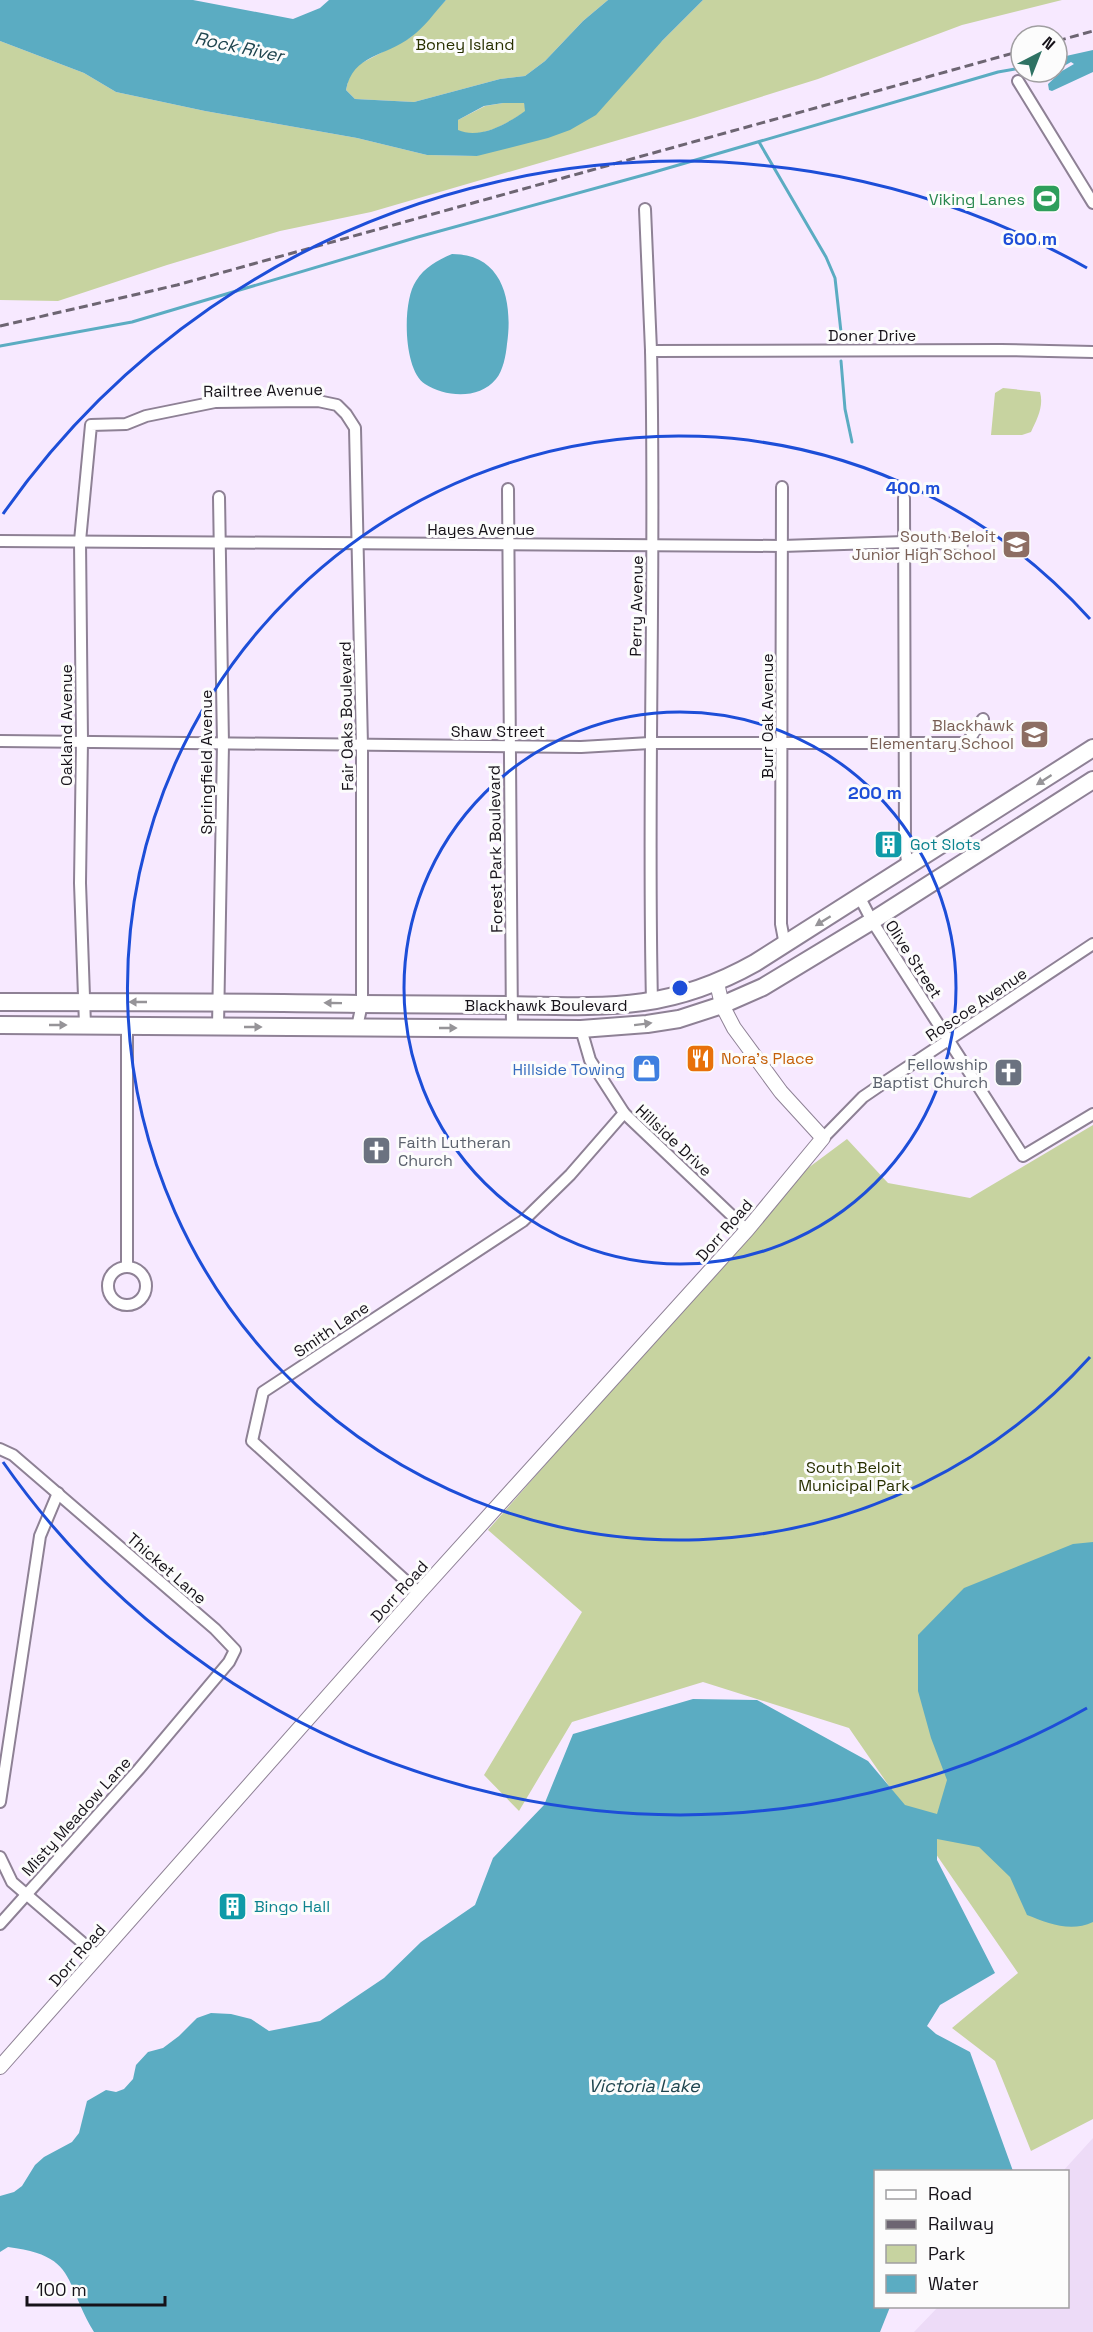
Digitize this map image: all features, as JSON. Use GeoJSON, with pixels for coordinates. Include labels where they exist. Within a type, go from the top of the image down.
{"type":"FeatureCollection","features":[{"type":"Feature","properties":{"kind":"main road","name":"Blackhawk Boulevard"},"geometry":{"type":"LineString","coordinates":[[0,1002],[219,1002],[571,1007],[652,1002],[717,983],[747,968],[908,868],[1093,748]]}},
{"type":"Feature","properties":{"kind":"main road","name":"Blackhawk Boulevard"},"geometry":{"type":"LineString","coordinates":[[0,1025],[581,1029],[679,1019],[722,1005],[780,978],[1093,780]]}},
{"type":"Feature","properties":{"kind":"street"},"geometry":{"type":"LineString","coordinates":[[1020,84],[1093,203]]}},
{"type":"Feature","properties":{"kind":"street","name":"Perry Avenue"},"geometry":{"type":"LineString","coordinates":[[645,209],[651,351],[652,1002]]}},
{"type":"Feature","properties":{"kind":"street","name":"Doner Drive"},"geometry":{"type":"LineString","coordinates":[[651,351],[1093,352]]}},
{"type":"Feature","properties":{"kind":"street","name":"Railtree Avenue"},"geometry":{"type":"LineString","coordinates":[[91,425],[126,424],[146,416],[214,402],[318,401],[337,405],[355,428]]}},
{"type":"Feature","properties":{"kind":"street","name":"Oakland Avenue"},"geometry":{"type":"LineString","coordinates":[[85,1025],[80,884],[82,741],[80,541],[91,425]]}},
{"type":"Feature","properties":{"kind":"street","name":"Fair Oaks Boulevard"},"geometry":{"type":"LineString","coordinates":[[355,428],[362,745],[362,1004],[357,1027]]}},
{"type":"Feature","properties":{"kind":"street","name":"Burr Oak Avenue"},"geometry":{"type":"LineString","coordinates":[[782,487],[782,924],[785,945]]}},
{"type":"Feature","properties":{"kind":"street","name":"Forest Park Boulevard"},"geometry":{"type":"LineString","coordinates":[[508,489],[512,1028]]}},
{"type":"Feature","properties":{"kind":"street","name":"Springfield Avenue"},"geometry":{"type":"LineString","coordinates":[[218,1027],[223,744],[219,497]]}},
{"type":"Feature","properties":{"kind":"street"},"geometry":{"type":"LineString","coordinates":[[904,498],[905,847],[908,868]]}},
{"type":"Feature","properties":{"kind":"street","name":"Hayes Avenue"},"geometry":{"type":"LineString","coordinates":[[0,541],[782,546],[905,542],[962,544]]}},
{"type":"Feature","properties":{"kind":"street","name":"Shaw Street"},"geometry":{"type":"LineString","coordinates":[[0,741],[581,747],[650,742],[967,743],[983,719]]}},
{"type":"Feature","properties":{"kind":"street","name":"Olive Street"},"geometry":{"type":"LineString","coordinates":[[860,898],[872,921],[1023,1156],[1093,1114]]}},
{"type":"Feature","properties":{"kind":"street","name":"Roscoe Avenue"},"geometry":{"type":"LineString","coordinates":[[823,1138],[863,1097],[1093,944]]}},
{"type":"Feature","properties":{"kind":"street"},"geometry":{"type":"LineString","coordinates":[[717,983],[722,1005],[734,1028],[781,1092],[823,1138]]}},
{"type":"Feature","properties":{"kind":"street"},"geometry":{"type":"LineString","coordinates":[[127,1026],[127,1267]]}},
{"type":"Feature","properties":{"kind":"street","name":"Hillside Drive"},"geometry":{"type":"LineString","coordinates":[[581,1029],[590,1060],[624,1113],[747,1230]]}},
{"type":"Feature","properties":{"kind":"street","name":"Smith Lane"},"geometry":{"type":"LineString","coordinates":[[419,1593],[252,1441],[263,1392],[523,1221],[570,1175],[624,1113]]}},
{"type":"Feature","properties":{"kind":"street","name":"Dorr Road"},"geometry":{"type":"LineString","coordinates":[[0,2067],[419,1593],[747,1230],[823,1138]]}},
{"type":"Feature","properties":{"kind":"street","name":"Thicket Lane"},"geometry":{"type":"LineString","coordinates":[[0,1449],[13,1455],[58,1493],[215,1629],[235,1650],[229,1662],[174,1728]]}},
{"type":"Feature","properties":{"kind":"street"},"geometry":{"type":"LineString","coordinates":[[0,1802],[40,1536],[58,1493]]}},
{"type":"Feature","properties":{"kind":"street","name":"Misty Meadow Lane"},"geometry":{"type":"LineString","coordinates":[[0,1924],[174,1728]]}},
{"type":"Feature","properties":{"kind":"street"},"geometry":{"type":"LineString","coordinates":[[0,1857],[12,1882],[98,1956]]}},
{"type":"Feature","properties":{"kind":"shaded area"},"geometry":{"type":"Polygon","coordinates":[[[1093,2138],[1093,2332],[914,2332],[937,2308],[1069,2308],[1069,2170],[1064,2170],[1093,2138]]]}},
{"type":"Feature","properties":{"kind":"green space","name":"Boney Island"},"geometry":{"type":"Polygon","coordinates":[[[446,0],[608,0],[583,21],[545,61],[525,76],[500,79],[414,102],[355,99],[346,90],[349,77],[356,66],[411,37],[446,0]]]}},
{"type":"Feature","properties":{"kind":"green space"},"geometry":{"type":"Polygon","coordinates":[[[703,0],[1062,0],[962,25],[818,79],[694,118],[371,212],[280,231],[58,301],[0,300],[0,41],[84,73],[116,92],[205,111],[357,138],[427,155],[477,156],[662,41],[703,0]]]}},
{"type":"Feature","properties":{"kind":"green space"},"geometry":{"type":"Polygon","coordinates":[[[524,103],[526,111],[503,125],[485,132],[458,131],[458,120],[485,106],[524,103]]]}},
{"type":"Feature","properties":{"kind":"green space"},"geometry":{"type":"Polygon","coordinates":[[[1003,388],[1040,392],[1038,418],[1031,432],[1022,435],[991,435],[995,393],[1003,388]]]}},
{"type":"Feature","properties":{"kind":"green space","name":"South Beloit Municipal Park"},"geometry":{"type":"Polygon","coordinates":[[[1093,1125],[1093,2119],[1031,2151],[995,2061],[952,2028],[1018,1973],[849,1728],[703,1682],[572,1722],[519,1811],[484,1775],[582,1612],[488,1530],[800,1174],[847,1139],[888,1183],[970,1198],[1093,1125]]]}},
{"type":"Feature","properties":{"kind":"water","name":"Rock River"},"geometry":{"type":"Polygon","coordinates":[[[0,0],[193,0],[293,19],[320,8],[329,0],[446,0],[425,25],[411,37],[371,57],[355,69],[346,90],[355,99],[414,102],[500,79],[525,76],[545,61],[583,21],[608,0],[703,0],[662,41],[596,115],[570,130],[548,138],[477,156],[427,155],[357,138],[205,111],[116,92],[84,73],[0,41],[0,0]],[[524,103],[484,106],[458,120],[458,130],[475,133],[493,129],[525,111],[524,103]]]}},
{"type":"Feature","properties":{"kind":"water"},"geometry":{"type":"Polygon","coordinates":[[[1093,50],[1093,72],[1069,83],[1069,67],[1074,64],[1069,63],[1069,55],[1093,50]]]}},
{"type":"Feature","properties":{"kind":"water"},"geometry":{"type":"Polygon","coordinates":[[[1048,84],[1067,84],[1052,91],[1049,90],[1048,84]]]}},
{"type":"Feature","properties":{"kind":"water"},"geometry":{"type":"Polygon","coordinates":[[[452,254],[470,256],[483,262],[494,272],[506,298],[508,313],[506,353],[498,376],[489,386],[481,390],[462,394],[442,392],[425,384],[412,365],[407,335],[408,304],[416,281],[431,265],[452,254]]]}},
{"type":"Feature","properties":{"kind":"water","name":"Victoria Lake"},"geometry":{"type":"Polygon","coordinates":[[[1093,1542],[1093,1922],[1068,1927],[1051,1924],[1027,1915],[1010,1877],[979,1847],[937,1839],[937,1860],[995,1973],[940,2005],[927,2026],[936,2034],[970,2052],[1013,2170],[874,2170],[874,2308],[890,2308],[880,2332],[94,2332],[72,2285],[58,2264],[31,2251],[8,2247],[0,2252],[0,2196],[14,2192],[22,2186],[35,2165],[44,2157],[72,2142],[79,2133],[87,2101],[106,2090],[116,2092],[124,2089],[133,2079],[136,2065],[148,2052],[163,2048],[197,2018],[211,2013],[231,2014],[251,2019],[269,2031],[320,2021],[384,1978],[421,1942],[475,1905],[493,1858],[544,1805],[573,1734],[693,1699],[757,1700],[868,1761],[905,1805],[937,1814],[947,1780],[931,1738],[918,1691],[918,1635],[964,1588],[1073,1544],[1093,1542]]]}},
{"type":"Feature","properties":{"kind":"waterway"},"geometry":{"type":"LineString","coordinates":[[0,346],[132,322],[418,237],[1009,70]]}},
{"type":"Feature","properties":{"kind":"waterway"},"geometry":{"type":"LineString","coordinates":[[759,142],[826,257],[835,278],[842,341]]}},
{"type":"Feature","properties":{"kind":"waterway"},"geometry":{"type":"LineString","coordinates":[[841,361],[845,409],[852,442]]}},
{"type":"Feature","properties":{"kind":"railway"},"geometry":{"type":"LineString","coordinates":[[1069,38],[1093,31]]}},
{"type":"Feature","properties":{"kind":"railway"},"geometry":{"type":"LineString","coordinates":[[0,326],[177,285],[1009,54]]}},
{"type":"Feature","properties":{"kind":"place","name":"Viking Lanes"},"geometry":{"type":"Point","coordinates":[1046,199]}},
{"type":"Feature","properties":{"kind":"place","name":"South Beloit Junior High School"},"geometry":{"type":"Point","coordinates":[1017,545]}},
{"type":"Feature","properties":{"kind":"place","name":"Blackhawk Elementary School"},"geometry":{"type":"Point","coordinates":[1035,734]}},
{"type":"Feature","properties":{"kind":"place","name":"Got Slots"},"geometry":{"type":"Point","coordinates":[889,844]}},
{"type":"Feature","properties":{"kind":"place","name":"Nora's Place"},"geometry":{"type":"Point","coordinates":[700,1058]}},
{"type":"Feature","properties":{"kind":"place","name":"Hillside Towing"},"geometry":{"type":"Point","coordinates":[646,1069]}},
{"type":"Feature","properties":{"kind":"place","name":"Fellowship Baptist Church"},"geometry":{"type":"Point","coordinates":[1009,1073]}},
{"type":"Feature","properties":{"kind":"place","name":"Faith Lutheran Church"},"geometry":{"type":"Point","coordinates":[377,1151]}},
{"type":"Feature","properties":{"kind":"place","name":"Bingo Hall"},"geometry":{"type":"Point","coordinates":[233,1906]}}]}
